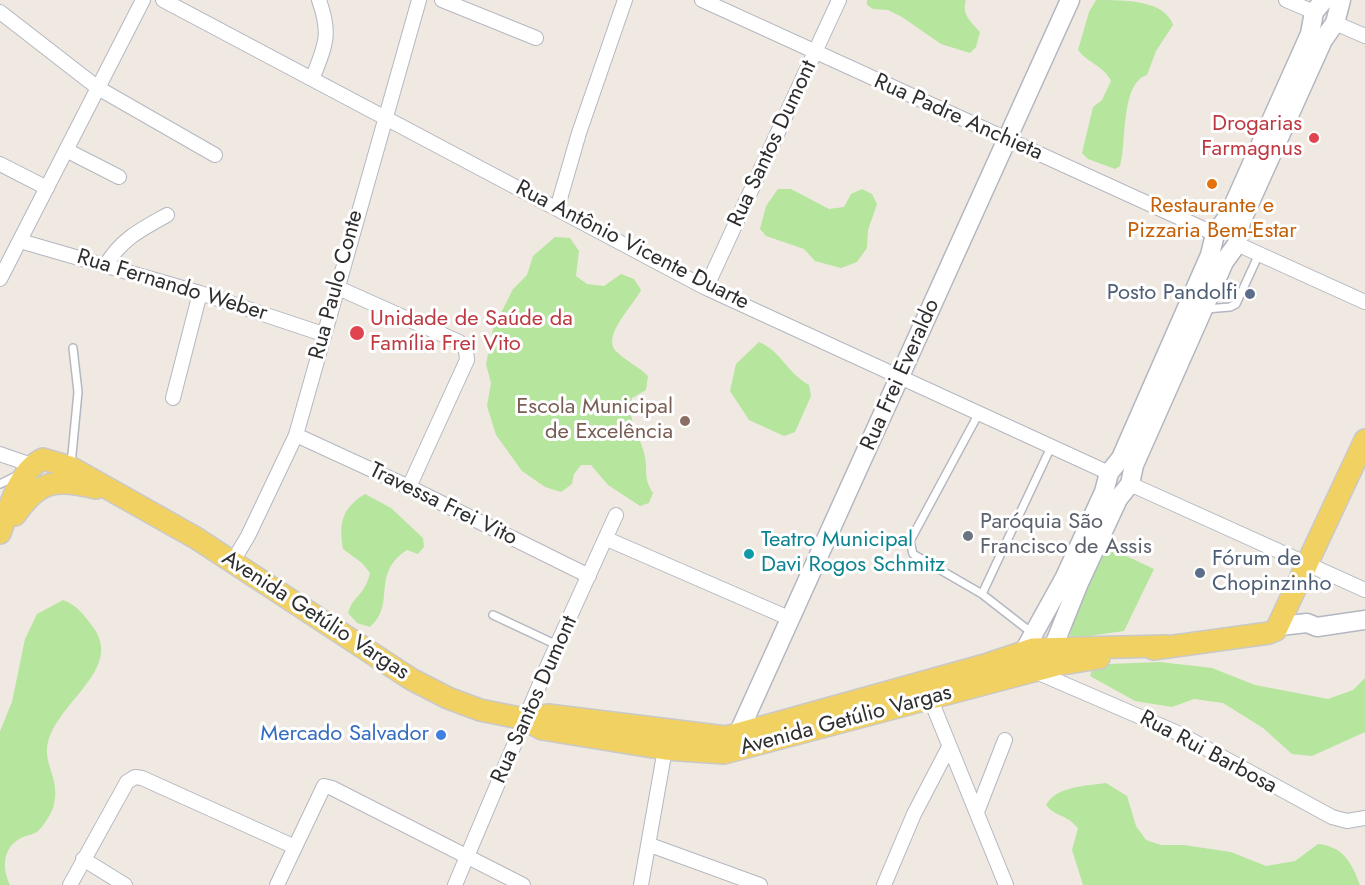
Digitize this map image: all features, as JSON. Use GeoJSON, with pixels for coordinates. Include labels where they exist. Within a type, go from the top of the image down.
{"type":"FeatureCollection","features":[{"type":"Feature","properties":{"kind":"main road","name":"Rua Frei Everaldo"},"geometry":{"type":"LineString","coordinates":[[738,742],[791,619],[1070,0]]}},
{"type":"Feature","properties":{"kind":"main road"},"geometry":{"type":"LineString","coordinates":[[1226,239],[1203,309],[1119,479],[1028,642],[1024,661],[1046,666],[1119,479],[1326,13]]}},
{"type":"Feature","properties":{"kind":"main road"},"geometry":{"type":"LineString","coordinates":[[1280,626],[1365,440]]}},
{"type":"Feature","properties":{"kind":"main road"},"geometry":{"type":"LineString","coordinates":[[0,538],[42,479],[43,459],[63,463]]}},
{"type":"Feature","properties":{"kind":"main road","name":"Avenida Getúlio Vargas"},"geometry":{"type":"LineString","coordinates":[[63,463],[233,561],[411,679],[480,710],[525,719],[542,729],[665,749],[711,753],[738,742],[928,691],[1046,666],[1167,646],[1269,633],[1280,626],[1307,623],[1317,627],[1365,620]]}},
{"type":"Feature","properties":{"kind":"main road"},"geometry":{"type":"LineString","coordinates":[[0,533],[12,502],[42,479]]}},
{"type":"Feature","properties":{"kind":"main road","name":"Avenida Getúlio Vargas"},"geometry":{"type":"LineString","coordinates":[[42,479],[114,492]]}},
{"type":"Feature","properties":{"kind":"main road"},"geometry":{"type":"LineString","coordinates":[[1043,613],[1044,619],[1051,625],[1064,624]]}},
{"type":"Feature","properties":{"kind":"main road","name":"Avenida Getúlio Vargas"},"geometry":{"type":"LineString","coordinates":[[928,691],[1028,642],[1046,666]]}},
{"type":"Feature","properties":{"kind":"main road","name":"Avenida Getúlio Vargas"},"geometry":{"type":"LineString","coordinates":[[525,719],[548,715],[714,736],[738,742]]}},
{"type":"Feature","properties":{"kind":"street"},"geometry":{"type":"LineString","coordinates":[[0,279],[142,0]]}},
{"type":"Feature","properties":{"kind":"street","name":"Rua Antônio Vicente Duarte"},"geometry":{"type":"LineString","coordinates":[[164,0],[313,77],[706,288],[1365,590]]}},
{"type":"Feature","properties":{"kind":"street"},"geometry":{"type":"LineString","coordinates":[[313,77],[328,35],[327,22],[319,0]]}},
{"type":"Feature","properties":{"kind":"street","name":"Rua Paulo Conte"},"geometry":{"type":"LineString","coordinates":[[233,561],[248,536],[296,435],[384,115],[419,0]]}},
{"type":"Feature","properties":{"kind":"street"},"geometry":{"type":"LineString","coordinates":[[442,0],[536,38]]}},
{"type":"Feature","properties":{"kind":"street"},"geometry":{"type":"LineString","coordinates":[[557,209],[579,133],[625,0]]}},
{"type":"Feature","properties":{"kind":"street","name":"Rua Padre Anchieta"},"geometry":{"type":"LineString","coordinates":[[702,0],[1007,141],[1365,302]]}},
{"type":"Feature","properties":{"kind":"street","name":"Rua Santos Dumont"},"geometry":{"type":"LineString","coordinates":[[706,288],[839,0]]}},
{"type":"Feature","properties":{"kind":"street"},"geometry":{"type":"LineString","coordinates":[[1286,0],[1326,13],[1365,36]]}},
{"type":"Feature","properties":{"kind":"street"},"geometry":{"type":"LineString","coordinates":[[0,12],[98,88],[215,155]]}},
{"type":"Feature","properties":{"kind":"street"},"geometry":{"type":"LineString","coordinates":[[66,150],[119,177]]}},
{"type":"Feature","properties":{"kind":"street"},"geometry":{"type":"LineString","coordinates":[[0,164],[47,188]]}},
{"type":"Feature","properties":{"kind":"street"},"geometry":{"type":"LineString","coordinates":[[106,265],[114,251],[127,237],[167,215]]}},
{"type":"Feature","properties":{"kind":"street","name":"Rua Fernando Weber"},"geometry":{"type":"LineString","coordinates":[[20,241],[200,293],[323,334]]}},
{"type":"Feature","properties":{"kind":"street"},"geometry":{"type":"LineString","coordinates":[[336,287],[459,342],[466,350],[467,360],[409,487]]}},
{"type":"Feature","properties":{"kind":"street"},"geometry":{"type":"LineString","coordinates":[[173,398],[200,293]]}},
{"type":"Feature","properties":{"kind":"street","name":"Travessa Frei Vito"},"geometry":{"type":"LineString","coordinates":[[296,435],[409,487],[589,576]]}},
{"type":"Feature","properties":{"kind":"street","name":"Avenida Getúlio Vargas"},"geometry":{"type":"LineString","coordinates":[[0,454],[26,464],[42,479]]}},
{"type":"Feature","properties":{"kind":"street","name":"Rua Santos Dumont"},"geometry":{"type":"LineString","coordinates":[[455,885],[557,645],[616,515]]}},
{"type":"Feature","properties":{"kind":"street"},"geometry":{"type":"LineString","coordinates":[[607,539],[791,619]]}},
{"type":"Feature","properties":{"kind":"street","name":"Rua Rui Barbosa"},"geometry":{"type":"LineString","coordinates":[[1046,666],[1180,734],[1332,818],[1347,821],[1365,818]]}},
{"type":"Feature","properties":{"kind":"street"},"geometry":{"type":"LineString","coordinates":[[928,691],[1006,885]]}},
{"type":"Feature","properties":{"kind":"street"},"geometry":{"type":"LineString","coordinates":[[977,812],[1005,740]]}},
{"type":"Feature","properties":{"kind":"street"},"geometry":{"type":"LineString","coordinates":[[884,885],[914,814],[949,747]]}},
{"type":"Feature","properties":{"kind":"street"},"geometry":{"type":"LineString","coordinates":[[641,885],[665,749]]}},
{"type":"Feature","properties":{"kind":"street"},"geometry":{"type":"LineString","coordinates":[[70,885],[127,782],[135,777],[142,778],[295,847]]}},
{"type":"Feature","properties":{"kind":"street"},"geometry":{"type":"LineString","coordinates":[[278,885],[324,786],[523,885]]}},
{"type":"Feature","properties":{"kind":"street"},"geometry":{"type":"LineString","coordinates":[[650,844],[760,885]]}},
{"type":"Feature","properties":{"kind":"street"},"geometry":{"type":"LineString","coordinates":[[83,859],[125,885]]}},
{"type":"Feature","properties":{"kind":"lane"},"geometry":{"type":"LineString","coordinates":[[1203,309],[1230,307],[1236,304],[1259,254]]}},
{"type":"Feature","properties":{"kind":"lane"},"geometry":{"type":"LineString","coordinates":[[63,463],[78,392],[73,348]]}},
{"type":"Feature","properties":{"kind":"lane"},"geometry":{"type":"LineString","coordinates":[[979,413],[910,540],[910,548],[913,554],[982,594],[1028,642]]}},
{"type":"Feature","properties":{"kind":"lane"},"geometry":{"type":"LineString","coordinates":[[982,594],[1051,447]]}},
{"type":"Feature","properties":{"kind":"lane"},"geometry":{"type":"LineString","coordinates":[[0,484],[42,479]]}},
{"type":"Feature","properties":{"kind":"lane"},"geometry":{"type":"LineString","coordinates":[[493,615],[557,645]]}},
{"type":"Feature","properties":{"kind":"green space"},"geometry":{"type":"Polygon","coordinates":[[[867,0],[966,0],[966,14],[980,32],[976,47],[970,53],[941,44],[902,17],[888,10],[873,9],[867,5],[867,0]]]}},
{"type":"Feature","properties":{"kind":"green space"},"geometry":{"type":"Polygon","coordinates":[[[1096,0],[1131,1],[1153,6],[1169,17],[1173,25],[1156,51],[1147,75],[1138,80],[1132,90],[1128,102],[1120,166],[1115,169],[1088,159],[1082,153],[1093,107],[1102,100],[1111,81],[1078,50],[1089,12],[1096,0]]]}},
{"type":"Feature","properties":{"kind":"green space"},"geometry":{"type":"Polygon","coordinates":[[[778,189],[791,189],[829,209],[844,207],[851,194],[862,189],[872,194],[877,204],[868,230],[867,248],[857,262],[841,268],[815,261],[804,249],[766,236],[760,229],[766,206],[778,189]]]}},
{"type":"Feature","properties":{"kind":"green space"},"geometry":{"type":"Polygon","coordinates":[[[555,237],[570,238],[579,251],[576,276],[587,284],[604,286],[621,274],[634,279],[641,290],[615,330],[613,346],[617,352],[648,376],[646,390],[632,398],[631,414],[643,449],[647,479],[653,493],[649,503],[640,506],[608,485],[591,465],[581,465],[574,474],[572,484],[561,492],[545,487],[522,471],[496,435],[487,406],[491,383],[486,364],[493,329],[513,289],[527,275],[533,256],[555,237]]]}},
{"type":"Feature","properties":{"kind":"green space"},"geometry":{"type":"Polygon","coordinates":[[[759,342],[773,351],[801,380],[809,385],[811,396],[795,432],[784,436],[749,420],[730,391],[736,364],[759,342]]]}},
{"type":"Feature","properties":{"kind":"green space"},"geometry":{"type":"Polygon","coordinates":[[[365,494],[391,508],[423,538],[424,547],[418,554],[407,550],[389,569],[382,609],[370,627],[357,623],[348,613],[353,602],[365,587],[370,573],[362,563],[343,549],[341,532],[346,511],[365,494]]]}},
{"type":"Feature","properties":{"kind":"green space"},"geometry":{"type":"Polygon","coordinates":[[[1105,546],[1154,569],[1124,631],[1075,638],[1070,636],[1071,628],[1105,546]]]}},
{"type":"Feature","properties":{"kind":"green space"},"geometry":{"type":"Polygon","coordinates":[[[63,600],[83,614],[93,627],[101,643],[100,659],[93,674],[60,718],[51,734],[47,757],[55,790],[52,811],[38,831],[21,838],[10,847],[5,865],[10,885],[0,885],[0,731],[12,702],[25,639],[37,614],[63,600]]]}},
{"type":"Feature","properties":{"kind":"green space"},"geometry":{"type":"Polygon","coordinates":[[[1160,662],[1212,668],[1255,685],[1328,699],[1353,690],[1365,678],[1365,732],[1312,756],[1292,754],[1263,728],[1223,703],[1194,699],[1172,707],[1135,701],[1090,676],[1092,670],[1108,664],[1160,662]]]}},
{"type":"Feature","properties":{"kind":"green space"},"geometry":{"type":"Polygon","coordinates":[[[1106,783],[1127,796],[1136,826],[1146,840],[1161,845],[1184,845],[1231,852],[1266,866],[1295,861],[1318,844],[1327,845],[1340,852],[1350,863],[1360,885],[1083,885],[1072,850],[1078,828],[1046,805],[1064,790],[1106,783]]]}},
{"type":"Feature","properties":{"kind":"place","name":"Drogarias Farmagnus"},"geometry":{"type":"Point","coordinates":[1314,138]}},
{"type":"Feature","properties":{"kind":"place","name":"Restaurante e Pizzaria Bem-Estar"},"geometry":{"type":"Point","coordinates":[1212,184]}},
{"type":"Feature","properties":{"kind":"place","name":"Posto Pandolfi"},"geometry":{"type":"Point","coordinates":[1250,294]}},
{"type":"Feature","properties":{"kind":"place","name":"Unidade de Saúde da Família Frei Vito"},"geometry":{"type":"Point","coordinates":[357,333]}},
{"type":"Feature","properties":{"kind":"place","name":"Escola Municipal de Excelência"},"geometry":{"type":"Point","coordinates":[685,421]}},
{"type":"Feature","properties":{"kind":"place","name":"Paróquia São Francisco de Assis"},"geometry":{"type":"Point","coordinates":[968,536]}},
{"type":"Feature","properties":{"kind":"place","name":"Teatro Municipal Davi Rogos Schmitz"},"geometry":{"type":"Point","coordinates":[749,554]}},
{"type":"Feature","properties":{"kind":"place","name":"Fórum de Chopinzinho"},"geometry":{"type":"Point","coordinates":[1200,573]}},
{"type":"Feature","properties":{"kind":"place","name":"Mercado Salvador"},"geometry":{"type":"Point","coordinates":[441,735]}}]}
